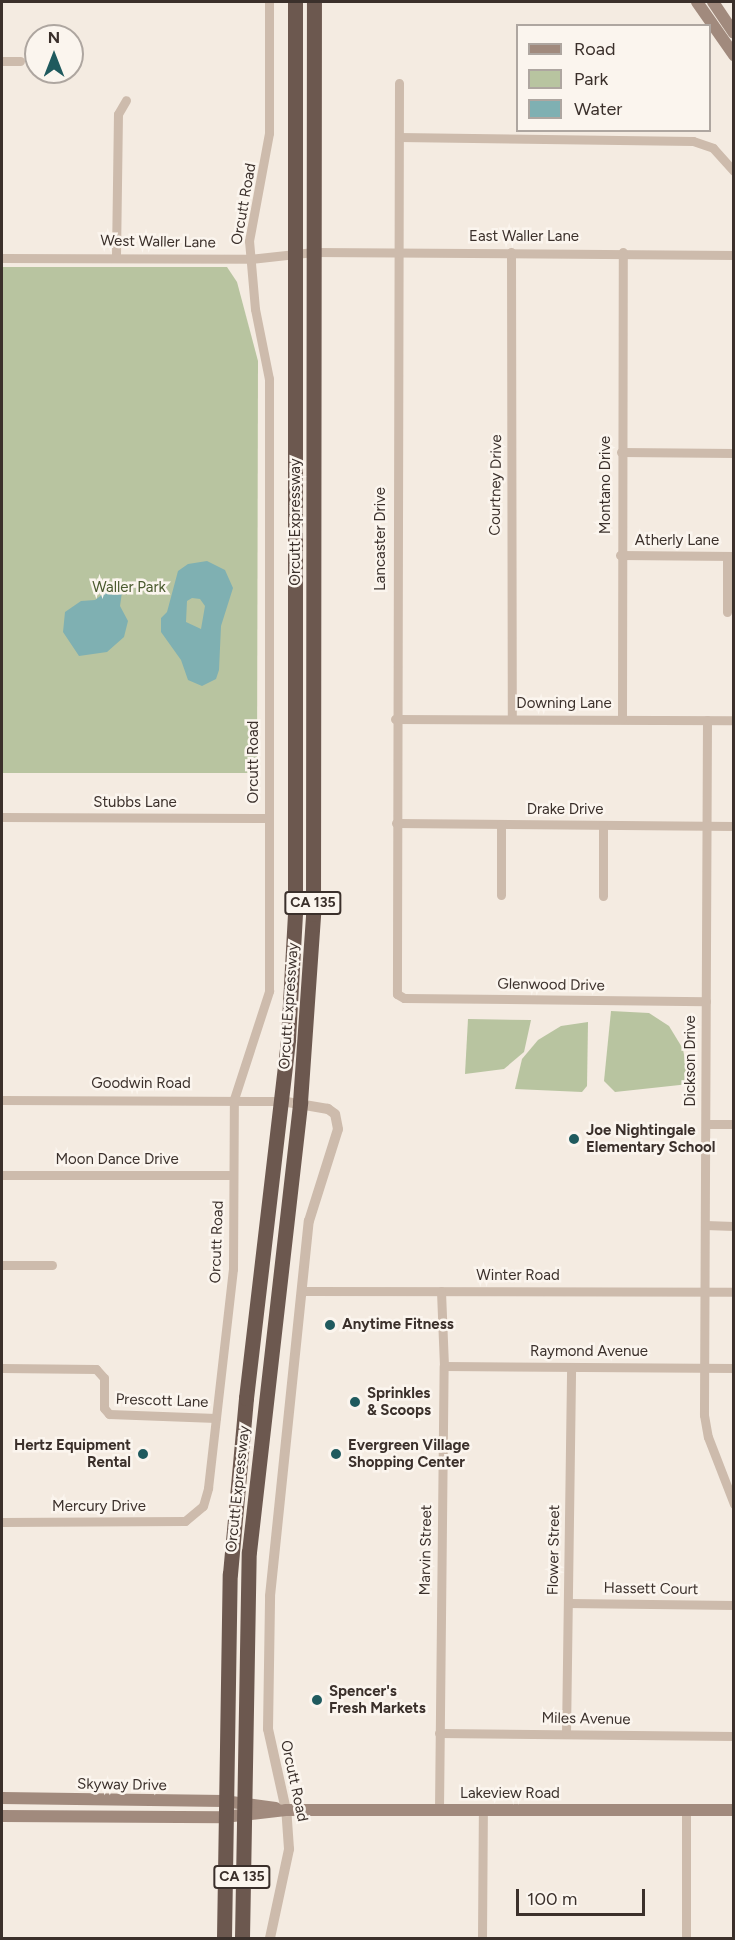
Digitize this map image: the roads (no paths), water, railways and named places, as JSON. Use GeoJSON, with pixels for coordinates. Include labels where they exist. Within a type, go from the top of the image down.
{"type":"FeatureCollection","features":[{"type":"Feature","properties":{"kind":"highway","name":"Orcutt Expressway"},"geometry":{"type":"LineString","coordinates":[[224,1938],[224,1801],[231,1562],[246,1398],[281,1101],[295,912],[295,2]]}},
{"type":"Feature","properties":{"kind":"highway","name":"Orcutt Expressway"},"geometry":{"type":"LineString","coordinates":[[242,1938],[243,1809],[252,1514],[300,1102],[313,914],[315,778],[314,2]]}},
{"type":"Feature","properties":{"kind":"main road"},"geometry":{"type":"LineString","coordinates":[[697,2],[734,55]]}},
{"type":"Feature","properties":{"kind":"main road"},"geometry":{"type":"LineString","coordinates":[[713,2],[734,33]]}},
{"type":"Feature","properties":{"kind":"main road","name":"Skyway Drive"},"geometry":{"type":"LineString","coordinates":[[2,1798],[224,1801],[243,1809]]}},
{"type":"Feature","properties":{"kind":"main road","name":"Skyway Drive"},"geometry":{"type":"LineString","coordinates":[[2,1816],[224,1817],[243,1809]]}},
{"type":"Feature","properties":{"kind":"main road","name":"Lakeview Road"},"geometry":{"type":"LineString","coordinates":[[243,1809],[734,1810]]}},
{"type":"Feature","properties":{"kind":"street","name":"Orcutt Road"},"geometry":{"type":"LineString","coordinates":[[195,1516],[208,1488],[233,1269],[234,1099],[269,991],[269,379],[249,241],[269,134],[269,2]]}},
{"type":"Feature","properties":{"kind":"street"},"geometry":{"type":"LineString","coordinates":[[2,61],[20,61]]}},
{"type":"Feature","properties":{"kind":"street","name":"Lancaster Drive"},"geometry":{"type":"LineString","coordinates":[[397,994],[395,719],[399,83]]}},
{"type":"Feature","properties":{"kind":"street"},"geometry":{"type":"LineString","coordinates":[[116,256],[118,114],[126,100]]}},
{"type":"Feature","properties":{"kind":"street"},"geometry":{"type":"LineString","coordinates":[[399,138],[693,141],[713,148],[734,171]]}},
{"type":"Feature","properties":{"kind":"street","name":"West Waller Lane"},"geometry":{"type":"LineString","coordinates":[[2,258],[116,256],[250,259],[296,256],[314,252]]}},
{"type":"Feature","properties":{"kind":"street","name":"East Waller Lane"},"geometry":{"type":"LineString","coordinates":[[314,252],[622,252],[734,255]]}},
{"type":"Feature","properties":{"kind":"street","name":"Courtney Drive"},"geometry":{"type":"LineString","coordinates":[[511,252],[512,719]]}},
{"type":"Feature","properties":{"kind":"street","name":"Montano Drive"},"geometry":{"type":"LineString","coordinates":[[622,252],[620,555],[622,719]]}},
{"type":"Feature","properties":{"kind":"street"},"geometry":{"type":"LineString","coordinates":[[621,452],[734,453]]}},
{"type":"Feature","properties":{"kind":"street","name":"Atherly Lane"},"geometry":{"type":"LineString","coordinates":[[620,555],[730,556]]}},
{"type":"Feature","properties":{"kind":"street"},"geometry":{"type":"LineString","coordinates":[[727,612],[730,556]]}},
{"type":"Feature","properties":{"kind":"street","name":"Downing Lane"},"geometry":{"type":"LineString","coordinates":[[395,719],[734,720]]}},
{"type":"Feature","properties":{"kind":"street","name":"Dickson Drive"},"geometry":{"type":"LineString","coordinates":[[707,720],[704,1415],[708,1437],[734,1504]]}},
{"type":"Feature","properties":{"kind":"street","name":"Stubbs Lane"},"geometry":{"type":"LineString","coordinates":[[2,818],[269,818]]}},
{"type":"Feature","properties":{"kind":"street","name":"Drake Drive"},"geometry":{"type":"LineString","coordinates":[[396,823],[734,826]]}},
{"type":"Feature","properties":{"kind":"street"},"geometry":{"type":"LineString","coordinates":[[501,824],[501,895]]}},
{"type":"Feature","properties":{"kind":"street"},"geometry":{"type":"LineString","coordinates":[[603,825],[603,896]]}},
{"type":"Feature","properties":{"kind":"street","name":"Glenwood Drive"},"geometry":{"type":"LineString","coordinates":[[397,994],[404,998],[706,1001]]}},
{"type":"Feature","properties":{"kind":"street","name":"Goodwin Road"},"geometry":{"type":"LineString","coordinates":[[2,1100],[234,1099],[281,1101]]}},
{"type":"Feature","properties":{"kind":"street","name":"Orcutt Road"},"geometry":{"type":"LineString","coordinates":[[270,1938],[290,1849],[286,1810],[268,1729],[268,1637],[309,1221],[338,1129],[335,1114],[328,1109],[300,1102],[281,1101]]}},
{"type":"Feature","properties":{"kind":"street"},"geometry":{"type":"LineString","coordinates":[[705,1124],[734,1124]]}},
{"type":"Feature","properties":{"kind":"street","name":"Moon Dance Drive"},"geometry":{"type":"LineString","coordinates":[[2,1175],[233,1175]]}},
{"type":"Feature","properties":{"kind":"street"},"geometry":{"type":"LineString","coordinates":[[705,1226],[734,1226]]}},
{"type":"Feature","properties":{"kind":"street"},"geometry":{"type":"LineString","coordinates":[[2,1265],[52,1265]]}},
{"type":"Feature","properties":{"kind":"street","name":"Winter Road"},"geometry":{"type":"LineString","coordinates":[[303,1291],[734,1292]]}},
{"type":"Feature","properties":{"kind":"street","name":"Marvin Street"},"geometry":{"type":"LineString","coordinates":[[439,1809],[444,1366],[441,1291]]}},
{"type":"Feature","properties":{"kind":"street","name":"Raymond Avenue"},"geometry":{"type":"LineString","coordinates":[[444,1366],[734,1368]]}},
{"type":"Feature","properties":{"kind":"street","name":"Flower Street"},"geometry":{"type":"LineString","coordinates":[[566,1734],[571,1367]]}},
{"type":"Feature","properties":{"kind":"street","name":"Prescott Lane"},"geometry":{"type":"LineString","coordinates":[[2,1368],[96,1369],[104,1378],[104,1408],[109,1414],[216,1418]]}},
{"type":"Feature","properties":{"kind":"street","name":"Mercury Drive"},"geometry":{"type":"LineString","coordinates":[[2,1522],[166,1522],[195,1516]]}},
{"type":"Feature","properties":{"kind":"street","name":"Hassett Court"},"geometry":{"type":"LineString","coordinates":[[568,1603],[734,1605]]}},
{"type":"Feature","properties":{"kind":"street","name":"Miles Avenue"},"geometry":{"type":"LineString","coordinates":[[439,1733],[734,1736]]}},
{"type":"Feature","properties":{"kind":"street"},"geometry":{"type":"LineString","coordinates":[[482,1938],[483,1809]]}},
{"type":"Feature","properties":{"kind":"street"},"geometry":{"type":"LineString","coordinates":[[686,1810],[686,1938]]}},
{"type":"Feature","properties":{"kind":"water"},"geometry":{"type":"Polygon","coordinates":[[[207,561],[225,570],[233,588],[221,626],[219,670],[216,679],[202,686],[188,680],[181,660],[161,632],[161,618],[167,612],[178,571],[188,564],[207,561]],[[192,598],[187,601],[186,622],[201,629],[205,606],[200,599],[192,598]]]}},
{"type":"Feature","properties":{"kind":"water"},"geometry":{"type":"Polygon","coordinates":[[[119,582],[123,585],[120,606],[128,621],[124,637],[107,652],[79,656],[63,632],[65,612],[81,601],[95,600],[119,582]]]}},
{"type":"Feature","properties":{"kind":"place","name":"Joe Nightingale Elementary School"},"geometry":{"type":"Point","coordinates":[574,1139]}},
{"type":"Feature","properties":{"kind":"place","name":"Anytime Fitness"},"geometry":{"type":"Point","coordinates":[330,1325]}},
{"type":"Feature","properties":{"kind":"place","name":"Sprinkles & Scoops"},"geometry":{"type":"Point","coordinates":[355,1402]}},
{"type":"Feature","properties":{"kind":"place","name":"Hertz Equipment Rental"},"geometry":{"type":"Point","coordinates":[143,1454]}},
{"type":"Feature","properties":{"kind":"place","name":"Evergreen Village Shopping Center"},"geometry":{"type":"Point","coordinates":[336,1454]}},
{"type":"Feature","properties":{"kind":"place","name":"Spencer's Fresh Markets"},"geometry":{"type":"Point","coordinates":[317,1700]}},
{"type":"Feature","properties":{"kind":"park label","name":"Waller Park"},"geometry":{"type":"Point","coordinates":[129,588]}}]}
